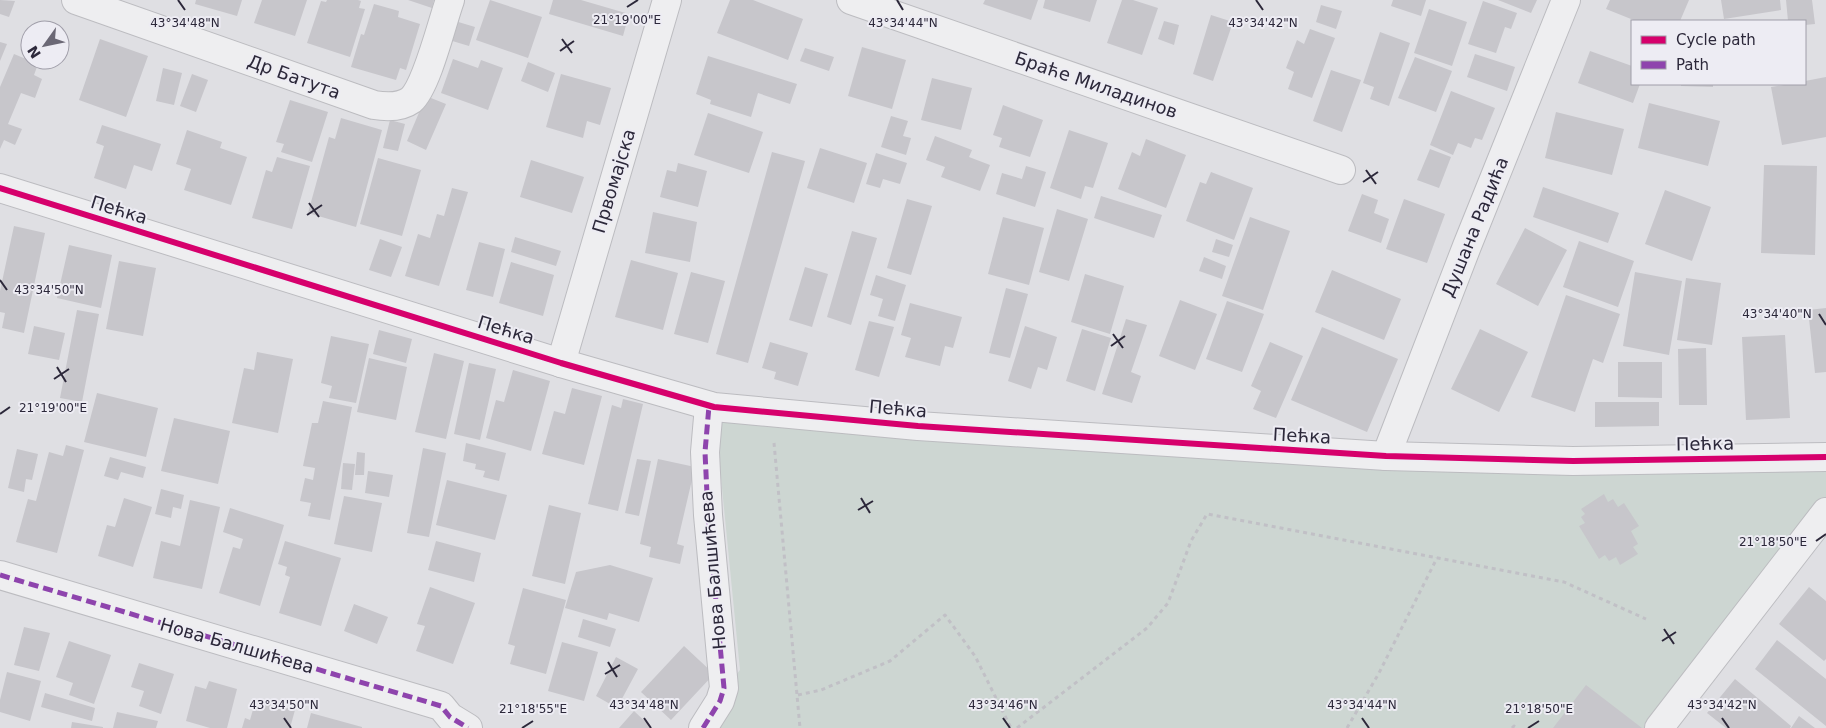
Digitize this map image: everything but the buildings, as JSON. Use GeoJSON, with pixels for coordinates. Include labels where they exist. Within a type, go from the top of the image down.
{"type":"FeatureCollection","features":[{"type":"Feature","properties":{"kind":"street","name":"Др Батута"},"geometry":{"type":"LineString","coordinates":[[76,0],[374,106],[394,107],[410,100],[422,85],[450,0]]}},
{"type":"Feature","properties":{"kind":"street","name":"Првомајска"},"geometry":{"type":"LineString","coordinates":[[561,362],[667,0]]}},
{"type":"Feature","properties":{"kind":"street","name":"Браће Миладинов"},"geometry":{"type":"LineString","coordinates":[[851,0],[1341,170]]}},
{"type":"Feature","properties":{"kind":"street","name":"Душана Радића"},"geometry":{"type":"LineString","coordinates":[[1386,456],[1467,246],[1566,0]]}},
{"type":"Feature","properties":{"kind":"street","name":"Пећка"},"geometry":{"type":"LineString","coordinates":[[0,188],[709,406],[918,426],[1386,456],[1573,461],[1826,457]]}},
{"type":"Feature","properties":{"kind":"street","name":"Нова Балшићева"},"geometry":{"type":"LineString","coordinates":[[703,728],[720,701],[724,688],[708,515],[705,452],[709,406]]}},
{"type":"Feature","properties":{"kind":"street"},"geometry":{"type":"LineString","coordinates":[[1658,728],[1826,512]]}},
{"type":"Feature","properties":{"kind":"street","name":"Нова Балшићева"},"geometry":{"type":"LineString","coordinates":[[0,576],[441,706],[456,724]]}},
{"type":"Feature","properties":{"kind":"path"},"geometry":{"type":"LineString","coordinates":[[771,412],[800,728]]}},
{"type":"Feature","properties":{"kind":"path"},"geometry":{"type":"LineString","coordinates":[[1017,728],[1148,628],[1168,603],[1191,541],[1207,514],[1564,582],[1646,619]]}},
{"type":"Feature","properties":{"kind":"path"},"geometry":{"type":"LineString","coordinates":[[1347,728],[1379,673],[1437,558]]}},
{"type":"Feature","properties":{"kind":"path"},"geometry":{"type":"LineString","coordinates":[[798,695],[821,690],[890,661],[945,615],[975,656],[1011,728]]}},
{"type":"Feature","properties":{"kind":"path"},"geometry":{"type":"LineString","coordinates":[[1512,728],[1514,726],[1518,728]]}},
{"type":"Feature","properties":{"kind":"shaded area"},"geometry":{"type":"Polygon","coordinates":[[[714,407],[1171,443],[1826,456],[1826,512],[1659,728],[692,728],[740,670],[714,407]]]}},
{"type":"Feature","properties":{"kind":"marked path"},"geometry":{"type":"LineString","coordinates":[[703,728],[720,701],[724,688],[708,515],[705,452],[709,406]]}},
{"type":"Feature","properties":{"kind":"marked path"},"geometry":{"type":"LineString","coordinates":[[0,575],[441,706],[450,717],[468,728]]}},
{"type":"Feature","properties":{"kind":"cycle path"},"geometry":{"type":"LineString","coordinates":[[0,188],[561,363],[714,407],[918,426],[1386,456],[1573,461],[1826,457]]}}]}
